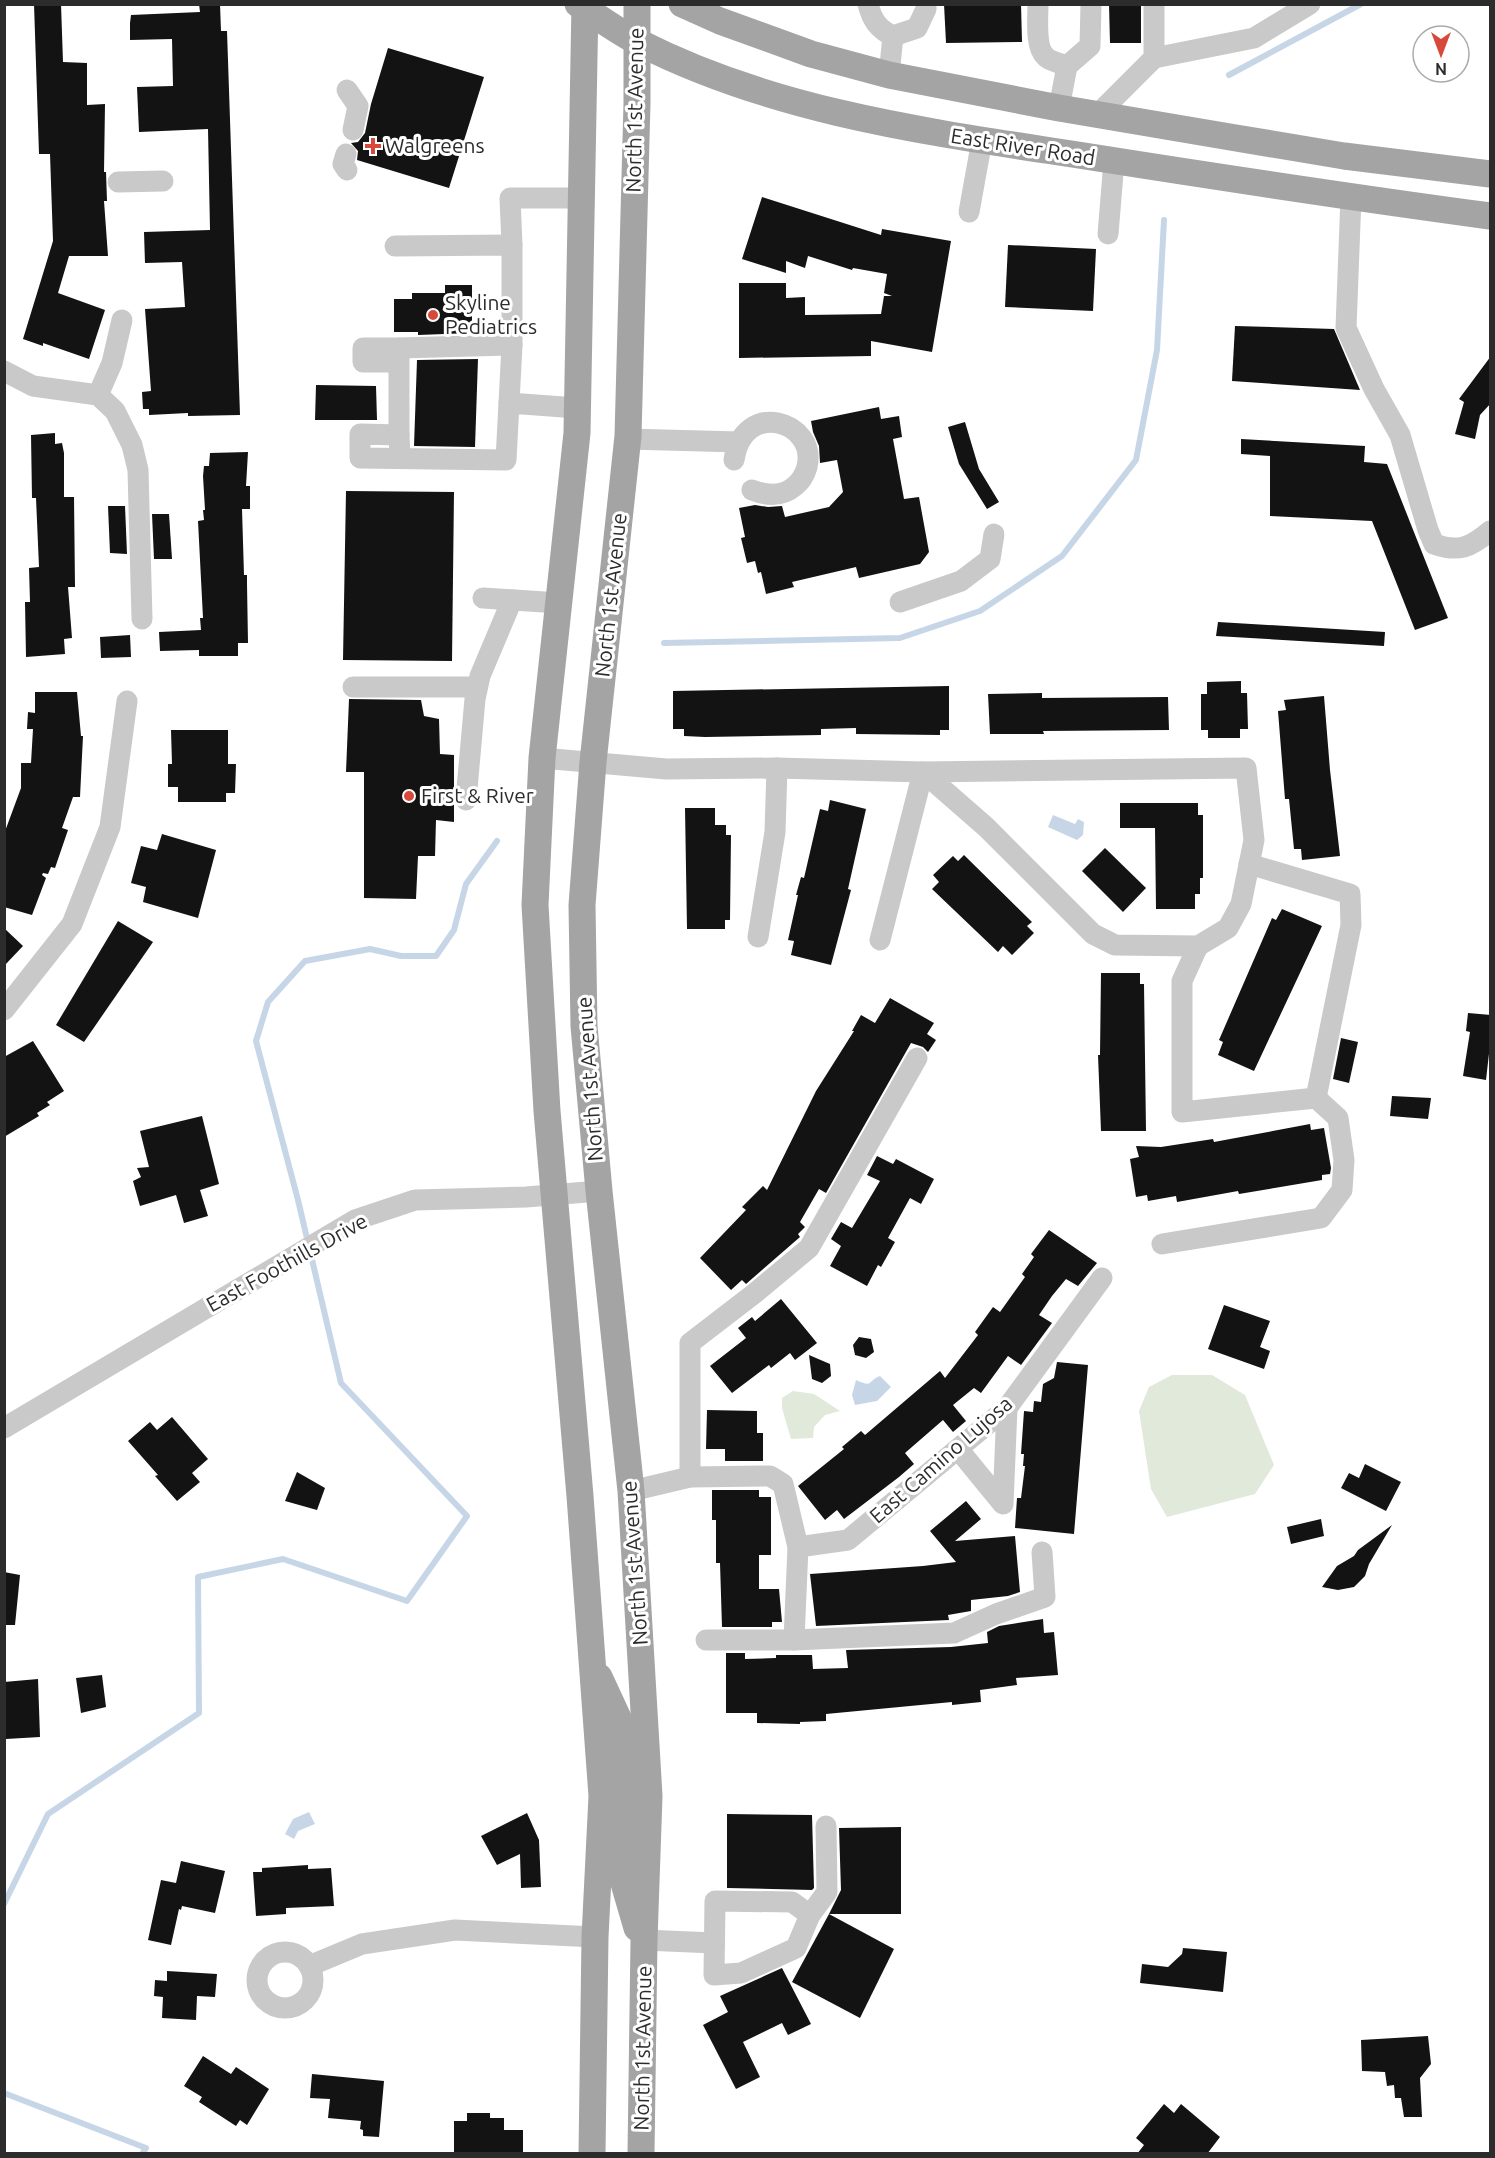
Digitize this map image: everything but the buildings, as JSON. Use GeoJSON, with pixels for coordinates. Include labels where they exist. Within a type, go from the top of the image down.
{"type":"FeatureCollection","features":[{"type":"Feature","properties":{"kind":"main road","name":"North 1st Avenue"},"geometry":{"type":"LineString","coordinates":[[637,4],[627,438],[593,762],[582,905],[584,1026],[631,1491],[649,1796],[641,2154]]}},
{"type":"Feature","properties":{"kind":"main road","name":"East River Road"},"geometry":{"type":"LineString","coordinates":[[682,4],[724,13],[811,54],[889,75],[1097,115],[1344,156],[1491,174]]}},
{"type":"Feature","properties":{"kind":"main road","name":"North 1st Avenue"},"geometry":{"type":"LineString","coordinates":[[582,6],[577,433],[542,758],[535,905],[554,1194],[580,1496],[602,1796],[595,1937],[592,2154]]}},
{"type":"Feature","properties":{"kind":"main road","name":"East River Road"},"geometry":{"type":"LineString","coordinates":[[582,6],[637,41],[701,69],[810,107],[897,127],[1352,197],[1491,216]]}},
{"type":"Feature","properties":{"kind":"main road"},"geometry":{"type":"LineString","coordinates":[[592,1663],[624,1731],[621,1873],[635,1923],[644,1940]]}},
{"type":"Feature","properties":{"kind":"street"},"geometry":{"type":"LineString","coordinates":[[868,4],[875,23],[885,33],[893,36],[917,28],[926,4]]}},
{"type":"Feature","properties":{"kind":"street"},"geometry":{"type":"LineString","coordinates":[[1038,4],[1038,33],[1041,50],[1045,57],[1066,66]]}},
{"type":"Feature","properties":{"kind":"street"},"geometry":{"type":"LineString","coordinates":[[1059,108],[1066,66],[1090,46],[1091,4]]}},
{"type":"Feature","properties":{"kind":"street"},"geometry":{"type":"LineString","coordinates":[[1154,4],[1154,58]]}},
{"type":"Feature","properties":{"kind":"street"},"geometry":{"type":"LineString","coordinates":[[1097,115],[1154,58],[1254,38],[1310,4]]}},
{"type":"Feature","properties":{"kind":"street"},"geometry":{"type":"LineString","coordinates":[[889,75],[893,36]]}},
{"type":"Feature","properties":{"kind":"street"},"geometry":{"type":"LineString","coordinates":[[347,90],[358,106],[353,130]]}},
{"type":"Feature","properties":{"kind":"street"},"geometry":{"type":"LineString","coordinates":[[969,212],[982,140]]}},
{"type":"Feature","properties":{"kind":"street"},"geometry":{"type":"LineString","coordinates":[[1108,234],[1114,161]]}},
{"type":"Feature","properties":{"kind":"street"},"geometry":{"type":"LineString","coordinates":[[118,182],[163,181]]}},
{"type":"Feature","properties":{"kind":"street"},"geometry":{"type":"LineString","coordinates":[[1352,197],[1346,328],[1374,389],[1400,435],[1428,530],[1434,544],[1448,549],[1474,544],[1491,531]]}},
{"type":"Feature","properties":{"kind":"street"},"geometry":{"type":"LineString","coordinates":[[399,435],[360,434],[360,458],[506,460],[512,345],[510,198],[581,198]]}},
{"type":"Feature","properties":{"kind":"street"},"geometry":{"type":"LineString","coordinates":[[395,246],[512,245]]}},
{"type":"Feature","properties":{"kind":"street"},"geometry":{"type":"LineString","coordinates":[[98,395],[112,363],[122,320]]}},
{"type":"Feature","properties":{"kind":"street"},"geometry":{"type":"LineString","coordinates":[[400,458],[399,355],[512,345]]}},
{"type":"Feature","properties":{"kind":"street"},"geometry":{"type":"LineString","coordinates":[[6,368],[33,386],[98,395],[116,411],[132,445],[138,470],[142,620]]}},
{"type":"Feature","properties":{"kind":"street"},"geometry":{"type":"LineString","coordinates":[[509,403],[577,408]]}},
{"type":"Feature","properties":{"kind":"street"},"geometry":{"type":"LineString","coordinates":[[627,438],[736,451],[749,429],[760,423],[784,424],[803,440],[808,463],[804,475],[797,485],[787,492],[764,495],[752,490]]}},
{"type":"Feature","properties":{"kind":"street"},"geometry":{"type":"LineString","coordinates":[[900,602],[961,580],[990,559],[994,534]]}},
{"type":"Feature","properties":{"kind":"street"},"geometry":{"type":"LineString","coordinates":[[483,598],[559,603]]}},
{"type":"Feature","properties":{"kind":"street"},"geometry":{"type":"LineString","coordinates":[[466,800],[477,687],[512,600]]}},
{"type":"Feature","properties":{"kind":"street"},"geometry":{"type":"LineString","coordinates":[[353,687],[477,687]]}},
{"type":"Feature","properties":{"kind":"street"},"geometry":{"type":"LineString","coordinates":[[4,1010],[72,924],[110,827],[127,701]]}},
{"type":"Feature","properties":{"kind":"street"},"geometry":{"type":"LineString","coordinates":[[542,758],[666,769],[777,768],[923,772],[1246,768],[1254,840],[1242,904],[1228,928],[1198,946],[1115,945],[1093,934],[985,826],[923,772]]}},
{"type":"Feature","properties":{"kind":"street"},"geometry":{"type":"LineString","coordinates":[[758,937],[775,832],[777,768]]}},
{"type":"Feature","properties":{"kind":"street"},"geometry":{"type":"LineString","coordinates":[[880,940],[923,772]]}},
{"type":"Feature","properties":{"kind":"street"},"geometry":{"type":"LineString","coordinates":[[1249,864],[1350,894],[1351,925],[1316,1098]]}},
{"type":"Feature","properties":{"kind":"street"},"geometry":{"type":"LineString","coordinates":[[1162,1244],[1321,1218],[1342,1190],[1344,1160],[1338,1118],[1316,1098],[1182,1112],[1182,981],[1198,946]]}},
{"type":"Feature","properties":{"kind":"street"},"geometry":{"type":"LineString","coordinates":[[690,1477],[690,1343],[809,1248],[917,1058]]}},
{"type":"Feature","properties":{"kind":"street","name":"East Foothills Drive"},"geometry":{"type":"LineString","coordinates":[[4,1428],[355,1220],[415,1200],[599,1191]]}},
{"type":"Feature","properties":{"kind":"street","name":"East Camino Lujosa"},"geometry":{"type":"LineString","coordinates":[[798,1547],[848,1540],[1007,1408],[1102,1278]]}},
{"type":"Feature","properties":{"kind":"street"},"geometry":{"type":"LineString","coordinates":[[958,1449],[1003,1504],[1007,1408]]}},
{"type":"Feature","properties":{"kind":"street"},"geometry":{"type":"LineString","coordinates":[[631,1491],[690,1477],[770,1476],[783,1484],[798,1547],[794,1640]]}},
{"type":"Feature","properties":{"kind":"street"},"geometry":{"type":"LineString","coordinates":[[706,1640],[794,1640],[954,1633],[996,1614],[1045,1597],[1042,1552]]}},
{"type":"Feature","properties":{"kind":"street"},"geometry":{"type":"LineString","coordinates":[[810,1915],[792,1902],[715,1901],[714,1975],[741,1973],[796,1948],[810,1915],[826,1892],[826,1826]]}},
{"type":"Feature","properties":{"kind":"street"},"geometry":{"type":"LineString","coordinates":[[309,1966],[362,1944],[455,1930],[595,1937]]}},
{"type":"Feature","properties":{"kind":"street"},"geometry":{"type":"LineString","coordinates":[[644,1940],[714,1943]]}},
{"type":"Feature","properties":{"kind":"green space"},"geometry":{"type":"Polygon","coordinates":[[[1172,1375],[1212,1375],[1245,1395],[1274,1465],[1255,1494],[1167,1517],[1151,1489],[1139,1411],[1149,1387],[1172,1375]]]}},
{"type":"Feature","properties":{"kind":"green space"},"geometry":{"type":"Polygon","coordinates":[[[793,1391],[814,1394],[840,1411],[825,1415],[814,1427],[813,1438],[791,1439],[782,1408],[782,1398],[793,1391]]]}},
{"type":"Feature","properties":{"kind":"water"},"geometry":{"type":"Polygon","coordinates":[[[1053,815],[1075,824],[1078,819],[1084,822],[1083,835],[1077,840],[1048,827],[1053,815]]]}},
{"type":"Feature","properties":{"kind":"water"},"geometry":{"type":"Polygon","coordinates":[[[880,1376],[891,1387],[877,1401],[855,1405],[852,1395],[856,1380],[868,1384],[880,1376]]]}},
{"type":"Feature","properties":{"kind":"water"},"geometry":{"type":"Polygon","coordinates":[[[309,1812],[315,1824],[298,1831],[294,1839],[285,1834],[293,1819],[309,1812]]]}},
{"type":"Feature","properties":{"kind":"waterway"},"geometry":{"type":"LineString","coordinates":[[1229,75],[1361,4]]}},
{"type":"Feature","properties":{"kind":"waterway"},"geometry":{"type":"LineString","coordinates":[[664,643],[900,638],[980,611],[1062,556],[1136,460],[1157,350],[1164,220]]}},
{"type":"Feature","properties":{"kind":"waterway"},"geometry":{"type":"LineString","coordinates":[[4,1904],[48,1814],[199,1713],[198,1577],[283,1559],[407,1601],[467,1516],[341,1383],[298,1200],[256,1041],[268,1002],[305,961],[370,949],[401,956],[436,956],[454,930],[466,884],[497,841]]}},
{"type":"Feature","properties":{"kind":"waterway"},"geometry":{"type":"LineString","coordinates":[[4,2093],[146,2148],[142,2154]]}},
{"type":"Feature","properties":{"kind":"place","name":"Walgreens"},"geometry":{"type":"Point","coordinates":[373,146]}},
{"type":"Feature","properties":{"kind":"place","name":"Skyline Pediatrics"},"geometry":{"type":"Point","coordinates":[433,315]}},
{"type":"Feature","properties":{"kind":"place","name":"First & River"},"geometry":{"type":"Point","coordinates":[409,796]}}]}
